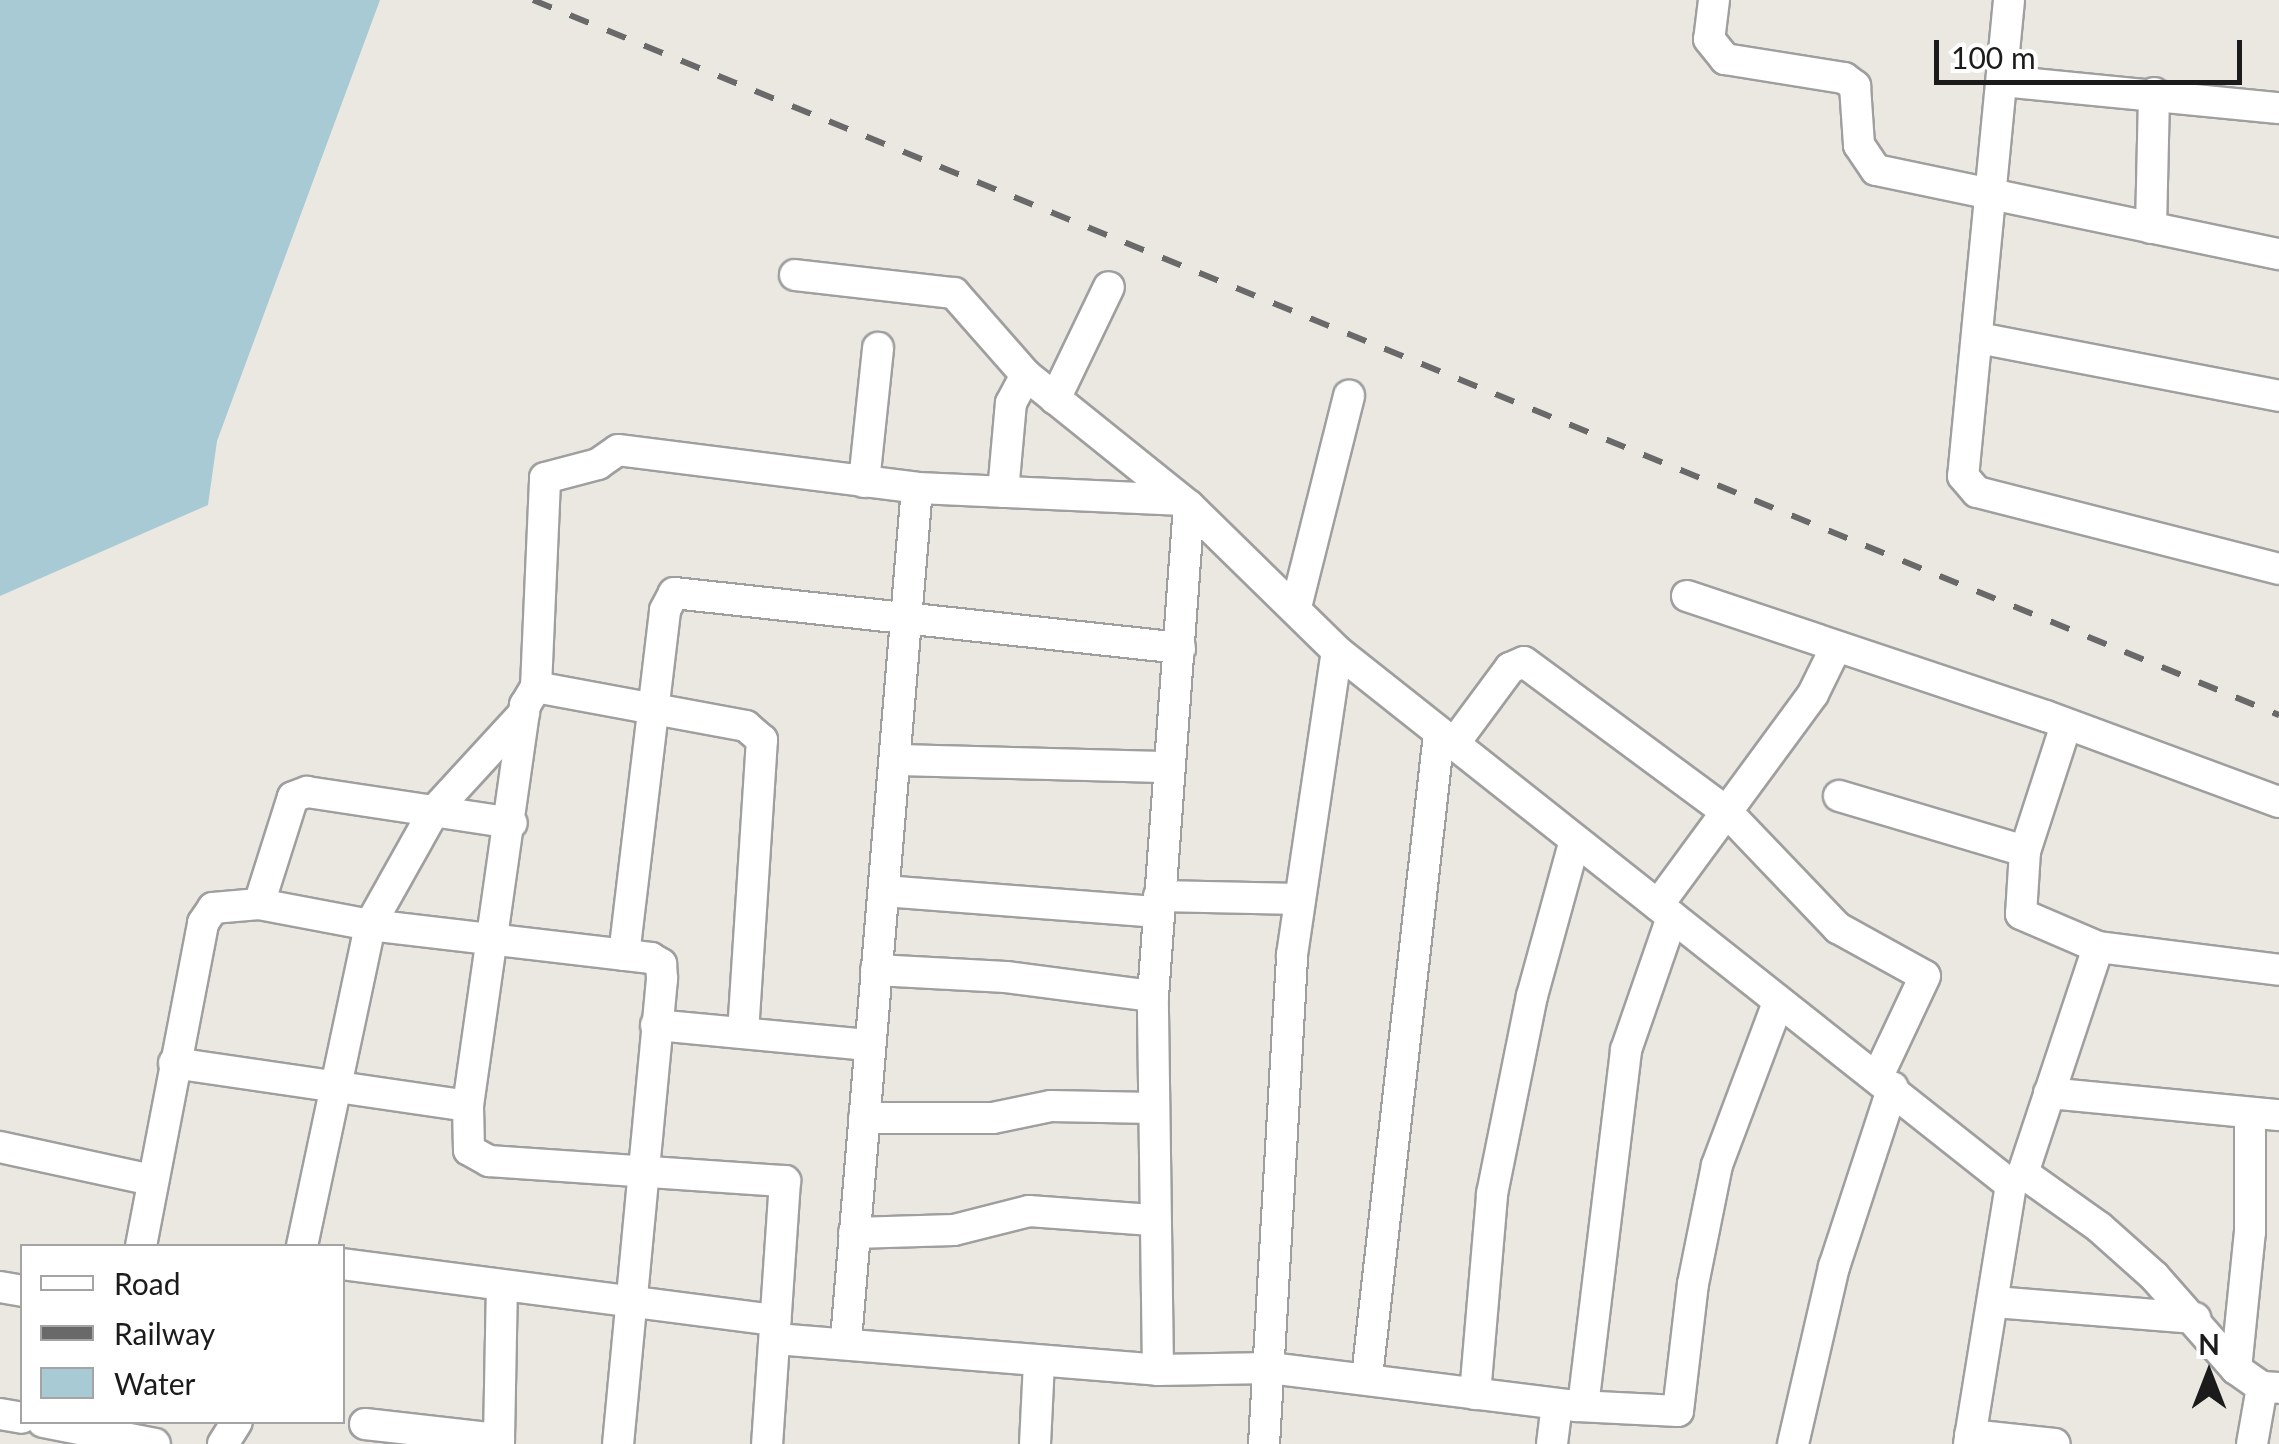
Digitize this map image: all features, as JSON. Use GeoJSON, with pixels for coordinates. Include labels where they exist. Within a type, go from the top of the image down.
{"type":"FeatureCollection","features":[{"type":"Feature","properties":{"kind":"street"},"geometry":{"type":"LineString","coordinates":[[1714,0],[1709,39],[1725,59],[1844,78],[1856,86],[1859,145],[1876,170],[2279,254]]}},
{"type":"Feature","properties":{"kind":"street"},"geometry":{"type":"LineString","coordinates":[[2009,0],[1994,196],[1963,476],[1978,492],[2279,569]]}},
{"type":"Feature","properties":{"kind":"street"},"geometry":{"type":"LineString","coordinates":[[2002,81],[2279,108]]}},
{"type":"Feature","properties":{"kind":"street"},"geometry":{"type":"LineString","coordinates":[[2150,228],[2154,93]]}},
{"type":"Feature","properties":{"kind":"street"},"geometry":{"type":"LineString","coordinates":[[794,275],[954,293],[1026,375],[1184,503],[1296,607],[1337,651],[1446,740],[1777,1004],[2017,1179],[2099,1226],[2195,1318],[2236,1369],[2273,1394],[2252,1444]]}},
{"type":"Feature","properties":{"kind":"street"},"geometry":{"type":"LineString","coordinates":[[1054,399],[1110,287]]}},
{"type":"Feature","properties":{"kind":"street"},"geometry":{"type":"LineString","coordinates":[[1979,338],[2279,396]]}},
{"type":"Feature","properties":{"kind":"street"},"geometry":{"type":"LineString","coordinates":[[864,482],[878,348]]}},
{"type":"Feature","properties":{"kind":"street"},"geometry":{"type":"LineString","coordinates":[[1002,492],[1011,403],[1026,375]]}},
{"type":"Feature","properties":{"kind":"street"},"geometry":{"type":"LineString","coordinates":[[1296,607],[1349,396]]}},
{"type":"Feature","properties":{"kind":"street"},"geometry":{"type":"LineString","coordinates":[[766,1444],[785,1181],[476,1158],[467,1138],[468,1106],[530,700],[545,478],[598,464],[618,450],[916,488],[1184,503]]}},
{"type":"Feature","properties":{"kind":"street"},"geometry":{"type":"LineString","coordinates":[[846,1340],[916,488]]}},
{"type":"Feature","properties":{"kind":"street"},"geometry":{"type":"LineString","coordinates":[[1158,1370],[1152,1220],[1153,996],[1166,766],[1180,648],[1184,503]]}},
{"type":"Feature","properties":{"kind":"street"},"geometry":{"type":"LineString","coordinates":[[624,955],[665,610],[674,592],[1180,648]]}},
{"type":"Feature","properties":{"kind":"street"},"geometry":{"type":"LineString","coordinates":[[1687,596],[2279,802]]}},
{"type":"Feature","properties":{"kind":"street"},"geometry":{"type":"LineString","coordinates":[[1552,1444],[1567,1405],[1584,1398],[1626,1050],[1665,911],[1728,812],[1812,694],[1836,647]]}},
{"type":"Feature","properties":{"kind":"street"},"geometry":{"type":"LineString","coordinates":[[1264,1444],[1300,899],[1337,651]]}},
{"type":"Feature","properties":{"kind":"street"},"geometry":{"type":"LineString","coordinates":[[1368,1377],[1446,740],[1510,668],[1524,662],[1728,812],[1838,928],[1925,976],[1885,1083],[1834,1267],[1793,1444]]}},
{"type":"Feature","properties":{"kind":"street"},"geometry":{"type":"LineString","coordinates":[[530,700],[654,710],[746,726],[762,740],[743,1034]]}},
{"type":"Feature","properties":{"kind":"street"},"geometry":{"type":"LineString","coordinates":[[302,1244],[370,925],[434,812],[530,700]]}},
{"type":"Feature","properties":{"kind":"street"},"geometry":{"type":"LineString","coordinates":[[2066,725],[2025,850],[2021,914],[2098,948],[2279,970]]}},
{"type":"Feature","properties":{"kind":"street"},"geometry":{"type":"LineString","coordinates":[[895,760],[1166,766]]}},
{"type":"Feature","properties":{"kind":"street"},"geometry":{"type":"LineString","coordinates":[[259,904],[293,797],[307,792],[512,823]]}},
{"type":"Feature","properties":{"kind":"street"},"geometry":{"type":"LineString","coordinates":[[1839,796],[2025,850]]}},
{"type":"Feature","properties":{"kind":"street"},"geometry":{"type":"LineString","coordinates":[[1474,1394],[1492,1194],[1532,996],[1574,844]]}},
{"type":"Feature","properties":{"kind":"street"},"geometry":{"type":"LineString","coordinates":[[884,891],[1159,904],[1300,899]]}},
{"type":"Feature","properties":{"kind":"street"},"geometry":{"type":"LineString","coordinates":[[141,1244],[203,923],[214,908],[259,904],[370,925],[624,955],[660,964],[634,1307],[618,1444]]}},
{"type":"Feature","properties":{"kind":"street"},"geometry":{"type":"LineString","coordinates":[[2056,1444],[1969,1439],[2017,1179],[2098,948]]}},
{"type":"Feature","properties":{"kind":"street"},"geometry":{"type":"LineString","coordinates":[[876,970],[1006,977],[1153,996]]}},
{"type":"Feature","properties":{"kind":"street"},"geometry":{"type":"LineString","coordinates":[[345,1264],[846,1340],[1040,1362],[1158,1370],[1270,1368],[1368,1377],[1567,1405],[1678,1411],[1693,1284],[1718,1165],[1777,1004]]}},
{"type":"Feature","properties":{"kind":"street"},"geometry":{"type":"LineString","coordinates":[[656,1025],[869,1045]]}},
{"type":"Feature","properties":{"kind":"street"},"geometry":{"type":"LineString","coordinates":[[174,1063],[468,1106]]}},
{"type":"Feature","properties":{"kind":"street"},"geometry":{"type":"LineString","coordinates":[[2050,1092],[2264,1114],[2264,1234],[2236,1369]]}},
{"type":"Feature","properties":{"kind":"street"},"geometry":{"type":"LineString","coordinates":[[864,1118],[993,1118],[1050,1106],[1153,1108]]}},
{"type":"Feature","properties":{"kind":"street"},"geometry":{"type":"LineString","coordinates":[[0,1147],[152,1180]]}},
{"type":"Feature","properties":{"kind":"street"},"geometry":{"type":"LineString","coordinates":[[854,1233],[954,1230],[1029,1210],[1152,1220]]}},
{"type":"Feature","properties":{"kind":"street"},"geometry":{"type":"LineString","coordinates":[[365,1424],[499,1441],[502,1288]]}},
{"type":"Feature","properties":{"kind":"street"},"geometry":{"type":"LineString","coordinates":[[1994,1302],[2195,1318]]}},
{"type":"Feature","properties":{"kind":"street"},"geometry":{"type":"LineString","coordinates":[[1035,1444],[1040,1362]]}},
{"type":"Feature","properties":{"kind":"street"},"geometry":{"type":"LineString","coordinates":[[70,1424],[110,1427],[156,1444]]}},
{"type":"Feature","properties":{"kind":"water"},"geometry":{"type":"Polygon","coordinates":[[[0,0],[380,0],[217,441],[208,505],[0,596],[0,0]]]}},
{"type":"Feature","properties":{"kind":"railway"},"geometry":{"type":"LineString","coordinates":[[533,0],[2279,715]]}}]}
